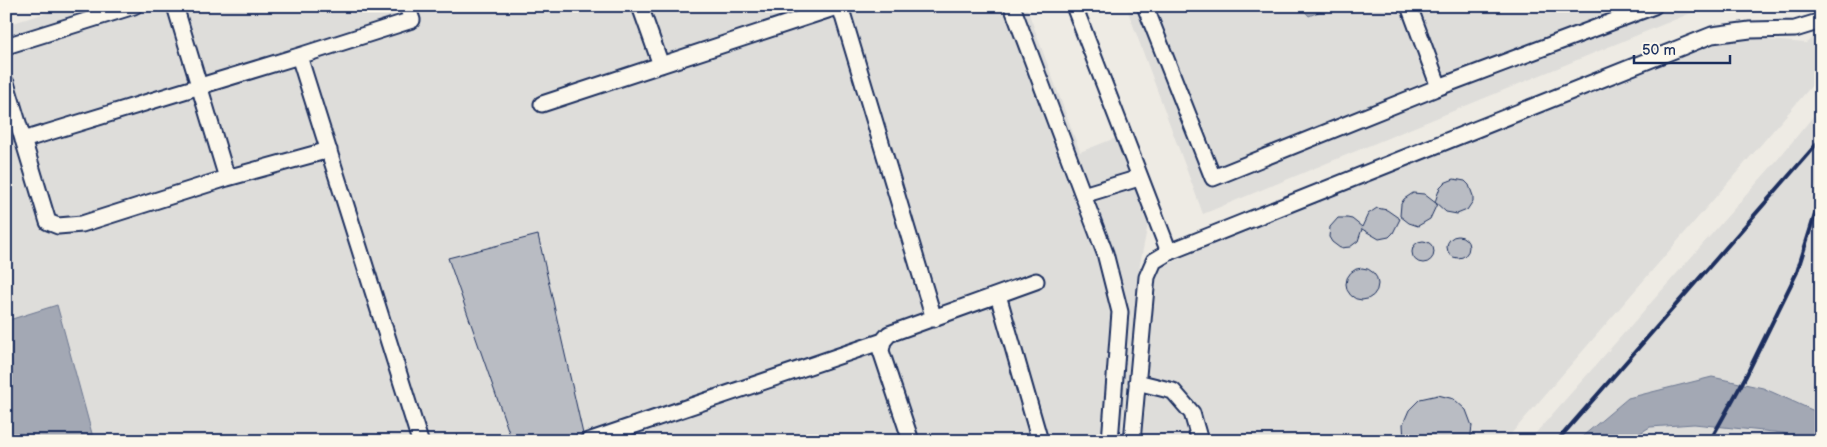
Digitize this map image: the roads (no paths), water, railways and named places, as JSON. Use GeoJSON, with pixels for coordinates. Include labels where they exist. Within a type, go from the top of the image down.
{"type":"FeatureCollection","features":[{"type":"Feature","properties":{"kind":"street"},"geometry":{"type":"LineString","coordinates":[[6,46],[134,6]]}},
{"type":"Feature","properties":{"kind":"street"},"geometry":{"type":"LineString","coordinates":[[175,6],[227,178]]}},
{"type":"Feature","properties":{"kind":"street"},"geometry":{"type":"LineString","coordinates":[[23,140],[412,20],[407,6]]}},
{"type":"Feature","properties":{"kind":"street"},"geometry":{"type":"LineString","coordinates":[[640,6],[661,65]]}},
{"type":"Feature","properties":{"kind":"street"},"geometry":{"type":"LineString","coordinates":[[542,104],[840,6],[934,319]]}},
{"type":"Feature","properties":{"kind":"street"},"geometry":{"type":"LineString","coordinates":[[1012,6],[1105,252],[1120,312],[1110,441]]}},
{"type":"Feature","properties":{"kind":"street"},"geometry":{"type":"LineString","coordinates":[[1074,6],[1169,252]]}},
{"type":"Feature","properties":{"kind":"street"},"geometry":{"type":"LineString","coordinates":[[1146,6],[1213,178],[1439,86],[1654,6]]}},
{"type":"Feature","properties":{"kind":"street"},"geometry":{"type":"LineString","coordinates":[[1409,6],[1439,86]]}},
{"type":"Feature","properties":{"kind":"street"},"geometry":{"type":"LineString","coordinates":[[1132,441],[1147,277],[1154,261],[1169,252],[1712,35],[1750,30],[1795,29],[1821,21]]}},
{"type":"Feature","properties":{"kind":"street"},"geometry":{"type":"LineString","coordinates":[[299,56],[420,441]]}},
{"type":"Feature","properties":{"kind":"street"},"geometry":{"type":"LineString","coordinates":[[6,83],[48,222],[58,226],[82,224],[227,178],[329,150]]}},
{"type":"Feature","properties":{"kind":"street"},"geometry":{"type":"LineString","coordinates":[[1083,195],[1139,178]]}},
{"type":"Feature","properties":{"kind":"street"},"geometry":{"type":"LineString","coordinates":[[911,441],[881,350],[883,341],[889,334],[1036,281]]}},
{"type":"Feature","properties":{"kind":"street"},"geometry":{"type":"LineString","coordinates":[[998,295],[1040,441]]}},
{"type":"Feature","properties":{"kind":"street"},"geometry":{"type":"LineString","coordinates":[[588,441],[883,341]]}},
{"type":"Feature","properties":{"kind":"street"},"geometry":{"type":"LineString","coordinates":[[1137,382],[1173,392],[1192,413],[1200,441]]}},
{"type":"Feature","properties":{"kind":"railway"},"geometry":{"type":"LineString","coordinates":[[1557,441],[1821,139]]}},
{"type":"Feature","properties":{"kind":"railway"},"geometry":{"type":"LineString","coordinates":[[1710,441],[1746,376],[1797,272],[1821,195]]}}]}
